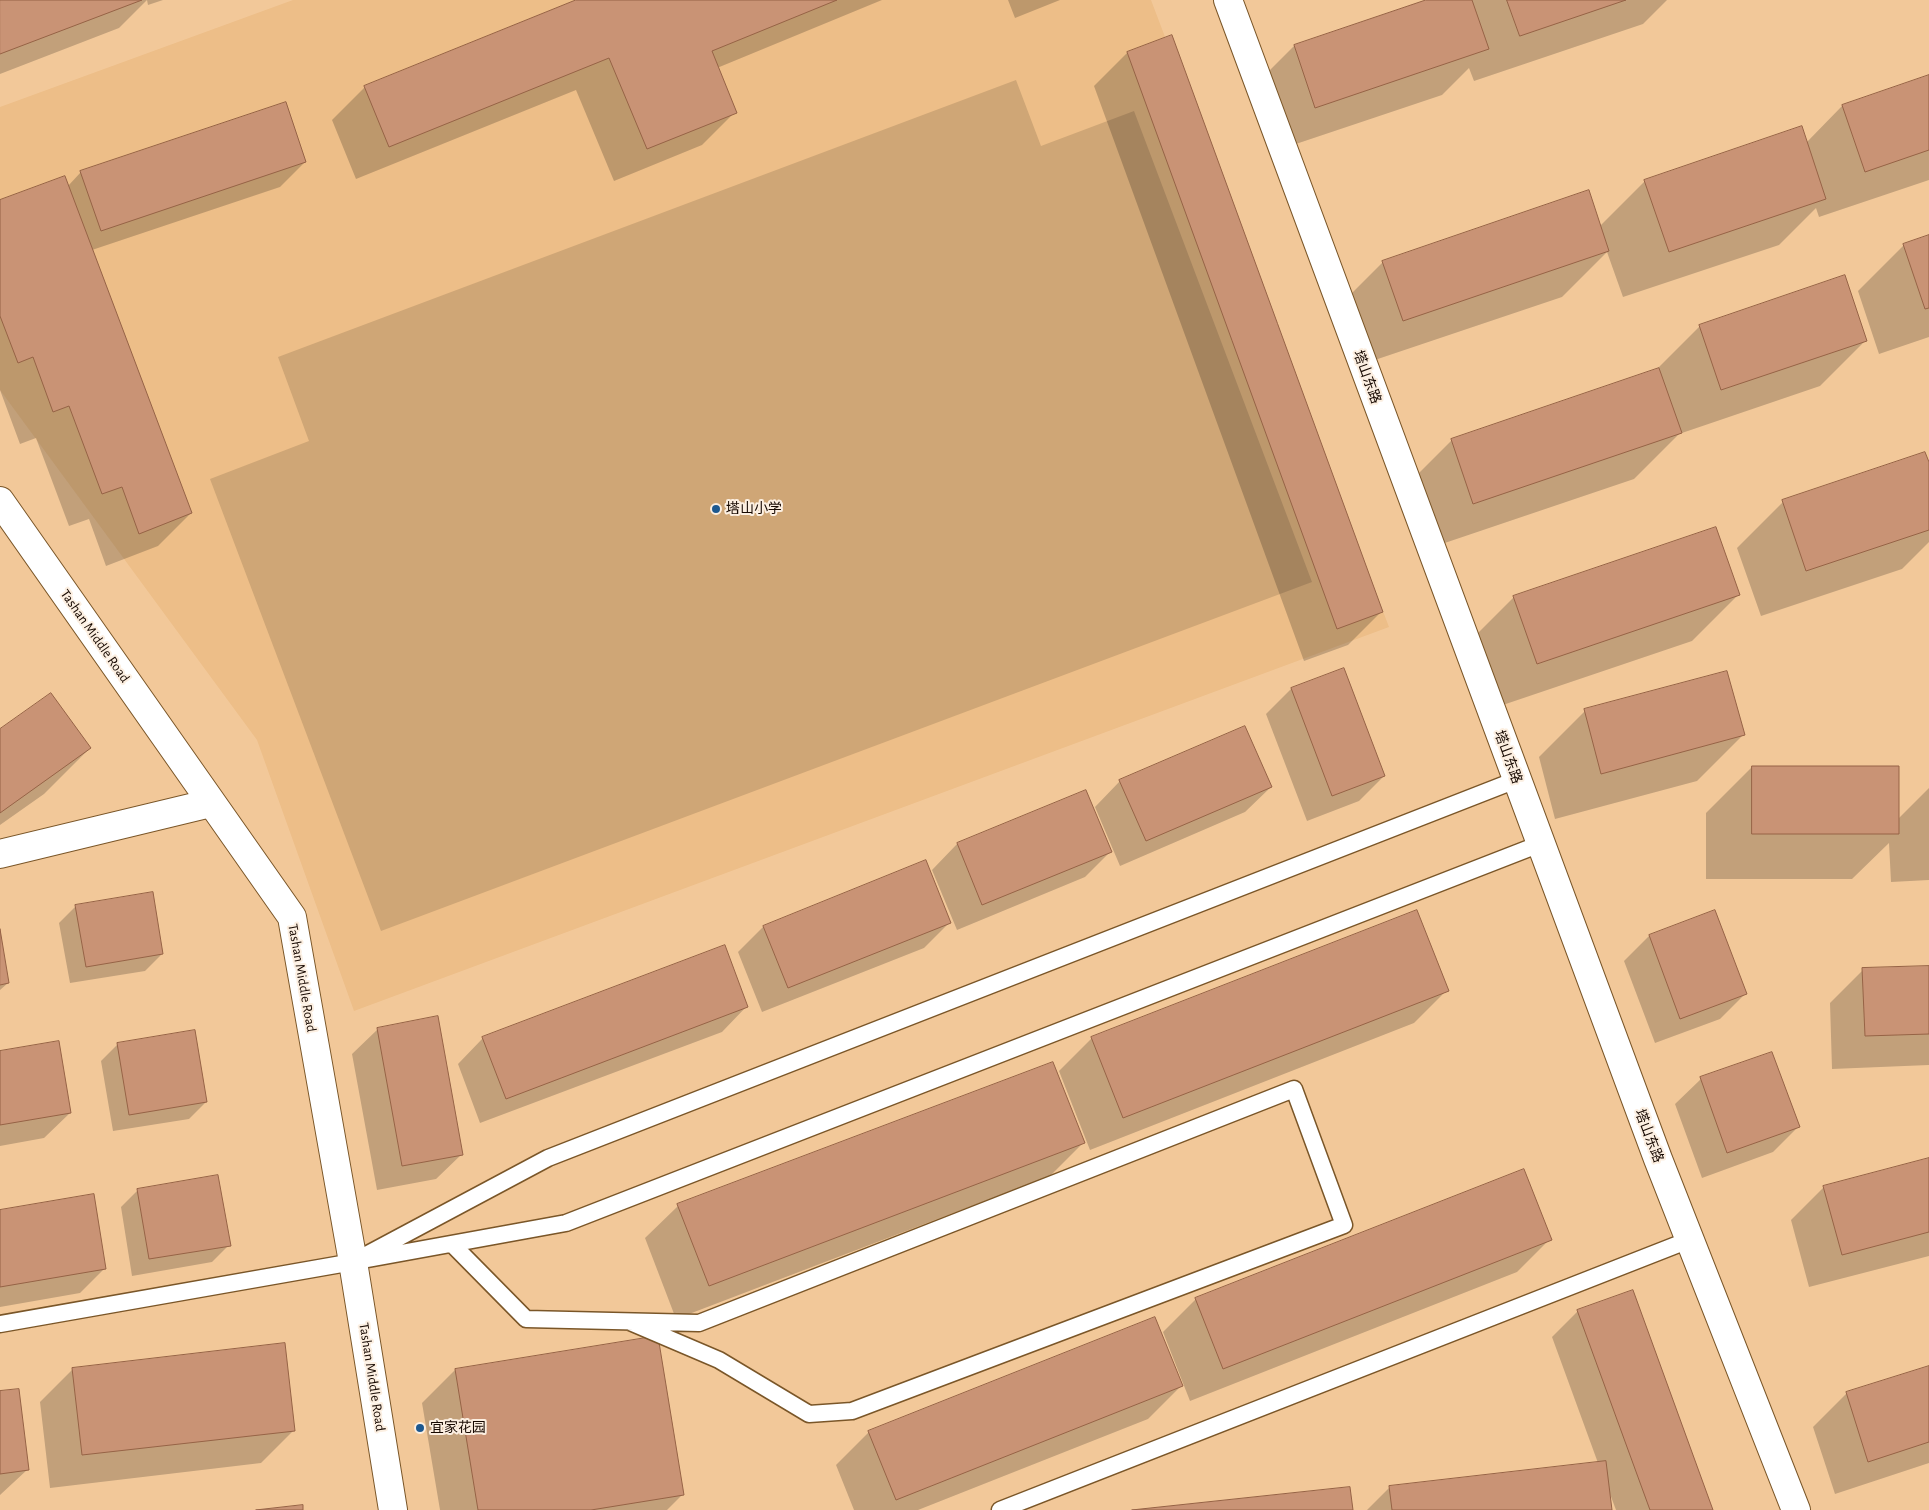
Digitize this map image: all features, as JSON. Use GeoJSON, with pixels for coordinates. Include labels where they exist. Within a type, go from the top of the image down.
{"type":"FeatureCollection","features":[{"type":"Feature","properties":{"kind":"street","name":"塔山东路"},"geometry":{"type":"LineString","coordinates":[[1228,0],[1540,844],[1689,1240],[1796,1510]]}},
{"type":"Feature","properties":{"kind":"street","name":"Tashan Middle Road"},"geometry":{"type":"LineString","coordinates":[[0,501],[292,917],[354,1262],[393,1510]]}},
{"type":"Feature","properties":{"kind":"street"},"geometry":{"type":"LineString","coordinates":[[0,854],[212,803]]}},
{"type":"Feature","properties":{"kind":"lane"},"geometry":{"type":"LineString","coordinates":[[354,1262],[548,1158],[1516,780]]}},
{"type":"Feature","properties":{"kind":"lane"},"geometry":{"type":"LineString","coordinates":[[0,1324],[566,1223],[1540,844]]}},
{"type":"Feature","properties":{"kind":"lane"},"geometry":{"type":"LineString","coordinates":[[452,1244],[526,1319],[699,1323],[1294,1089],[1344,1225],[852,1411],[809,1414],[719,1360],[630,1322]]}},
{"type":"Feature","properties":{"kind":"lane"},"geometry":{"type":"LineString","coordinates":[[1000,1510],[1689,1240]]}},
{"type":"Feature","properties":{"kind":"shaded area","name":"塔山小学"},"geometry":{"type":"Polygon","coordinates":[[[293,0],[1151,0],[1389,627],[354,1011],[257,740],[0,390],[0,107],[293,0]]]}},
{"type":"Feature","properties":{"kind":"shaded area"},"geometry":{"type":"Polygon","coordinates":[[[1016,80],[1041,146],[1134,111],[1312,582],[381,931],[210,479],[309,441],[278,357],[1016,80]]]}},
{"type":"Feature","properties":{"kind":"building"},"geometry":{"type":"Polygon","coordinates":[[[0,0],[142,0],[0,54],[0,0]]]}},
{"type":"Feature","properties":{"kind":"building"},"geometry":{"type":"Polygon","coordinates":[[[576,0],[837,0],[712,51],[737,113],[647,149],[609,58],[389,147],[364,86],[576,0]]]}},
{"type":"Feature","properties":{"kind":"building"},"geometry":{"type":"Polygon","coordinates":[[[1426,0],[1472,0],[1489,49],[1315,108],[1294,45],[1426,0]]]}},
{"type":"Feature","properties":{"kind":"building"},"geometry":{"type":"Polygon","coordinates":[[[1507,0],[1626,0],[1520,36],[1507,0]]]}},
{"type":"Feature","properties":{"kind":"building"},"geometry":{"type":"Polygon","coordinates":[[[1172,35],[1383,612],[1337,629],[1127,52],[1172,35]]]}},
{"type":"Feature","properties":{"kind":"building"},"geometry":{"type":"Polygon","coordinates":[[[1929,75],[1929,150],[1865,172],[1842,105],[1929,75]]]}},
{"type":"Feature","properties":{"kind":"building"},"geometry":{"type":"Polygon","coordinates":[[[286,102],[306,162],[101,231],[80,171],[286,102]]]}},
{"type":"Feature","properties":{"kind":"building"},"geometry":{"type":"Polygon","coordinates":[[[1802,126],[1826,199],[1669,252],[1644,180],[1802,126]]]}},
{"type":"Feature","properties":{"kind":"building"},"geometry":{"type":"Polygon","coordinates":[[[65,176],[192,513],[139,534],[122,487],[102,494],[69,406],[53,412],[33,357],[18,363],[0,316],[0,200],[65,176]]]}},
{"type":"Feature","properties":{"kind":"building"},"geometry":{"type":"Polygon","coordinates":[[[1589,190],[1609,251],[1403,321],[1382,261],[1589,190]]]}},
{"type":"Feature","properties":{"kind":"building"},"geometry":{"type":"Polygon","coordinates":[[[1929,235],[1929,308],[1925,309],[1903,244],[1929,235]]]}},
{"type":"Feature","properties":{"kind":"building"},"geometry":{"type":"Polygon","coordinates":[[[1845,275],[1867,341],[1721,390],[1699,325],[1845,275]]]}},
{"type":"Feature","properties":{"kind":"building"},"geometry":{"type":"Polygon","coordinates":[[[1659,368],[1682,433],[1473,504],[1451,439],[1659,368]]]}},
{"type":"Feature","properties":{"kind":"building"},"geometry":{"type":"Polygon","coordinates":[[[1925,452],[1929,462],[1929,530],[1806,571],[1782,500],[1925,452]]]}},
{"type":"Feature","properties":{"kind":"building"},"geometry":{"type":"Polygon","coordinates":[[[1716,527],[1740,595],[1537,664],[1513,596],[1716,527]]]}},
{"type":"Feature","properties":{"kind":"building"},"geometry":{"type":"Polygon","coordinates":[[[1344,668],[1385,776],[1332,796],[1291,688],[1344,668]]]}},
{"type":"Feature","properties":{"kind":"building"},"geometry":{"type":"Polygon","coordinates":[[[1727,671],[1745,735],[1601,774],[1584,709],[1727,671]]]}},
{"type":"Feature","properties":{"kind":"building"},"geometry":{"type":"Polygon","coordinates":[[[51,693],[91,748],[0,813],[0,729],[51,693]]]}},
{"type":"Feature","properties":{"kind":"building"},"geometry":{"type":"Polygon","coordinates":[[[1245,726],[1272,787],[1146,841],[1119,780],[1245,726]]]}},
{"type":"Feature","properties":{"kind":"building"},"geometry":{"type":"Polygon","coordinates":[[[1752,766],[1899,766],[1899,834],[1752,834],[1752,766]]]}},
{"type":"Feature","properties":{"kind":"building"},"geometry":{"type":"Polygon","coordinates":[[[1086,790],[1112,852],[982,905],[957,843],[1086,790]]]}},
{"type":"Feature","properties":{"kind":"building"},"geometry":{"type":"Polygon","coordinates":[[[926,860],[951,923],[788,988],[763,926],[926,860]]]}},
{"type":"Feature","properties":{"kind":"building"},"geometry":{"type":"Polygon","coordinates":[[[153,892],[163,954],[86,967],[75,905],[153,892]]]}},
{"type":"Feature","properties":{"kind":"building"},"geometry":{"type":"Polygon","coordinates":[[[1417,910],[1449,991],[1123,1118],[1091,1037],[1417,910]]]}},
{"type":"Feature","properties":{"kind":"building"},"geometry":{"type":"Polygon","coordinates":[[[1715,910],[1747,994],[1680,1019],[1649,935],[1715,910]]]}},
{"type":"Feature","properties":{"kind":"building"},"geometry":{"type":"Polygon","coordinates":[[[0,929],[9,983],[0,985],[0,929]]]}},
{"type":"Feature","properties":{"kind":"building"},"geometry":{"type":"Polygon","coordinates":[[[725,945],[748,1007],[506,1099],[482,1037],[725,945]]]}},
{"type":"Feature","properties":{"kind":"building"},"geometry":{"type":"Polygon","coordinates":[[[1929,966],[1929,1034],[1865,1036],[1862,968],[1929,966]]]}},
{"type":"Feature","properties":{"kind":"building"},"geometry":{"type":"Polygon","coordinates":[[[438,1016],[463,1155],[402,1166],[377,1028],[438,1016]]]}},
{"type":"Feature","properties":{"kind":"building"},"geometry":{"type":"Polygon","coordinates":[[[195,1030],[207,1102],[129,1115],[117,1043],[195,1030]]]}},
{"type":"Feature","properties":{"kind":"building"},"geometry":{"type":"Polygon","coordinates":[[[59,1041],[71,1113],[0,1125],[0,1051],[59,1041]]]}},
{"type":"Feature","properties":{"kind":"building"},"geometry":{"type":"Polygon","coordinates":[[[1772,1052],[1800,1127],[1727,1153],[1700,1077],[1772,1052]]]}},
{"type":"Feature","properties":{"kind":"building"},"geometry":{"type":"Polygon","coordinates":[[[1053,1062],[1085,1143],[709,1286],[677,1204],[1053,1062]]]}},
{"type":"Feature","properties":{"kind":"building"},"geometry":{"type":"Polygon","coordinates":[[[1929,1158],[1929,1232],[1842,1255],[1823,1186],[1929,1158]]]}},
{"type":"Feature","properties":{"kind":"building"},"geometry":{"type":"Polygon","coordinates":[[[1524,1169],[1552,1240],[1223,1369],[1195,1298],[1524,1169]]]}},
{"type":"Feature","properties":{"kind":"building"},"geometry":{"type":"Polygon","coordinates":[[[218,1175],[231,1246],[149,1259],[137,1189],[218,1175]]]}},
{"type":"Feature","properties":{"kind":"building"},"geometry":{"type":"Polygon","coordinates":[[[94,1194],[106,1269],[0,1287],[0,1210],[94,1194]]]}},
{"type":"Feature","properties":{"kind":"building"},"geometry":{"type":"Polygon","coordinates":[[[1633,1290],[1713,1510],[1650,1510],[1577,1310],[1633,1290]]]}},
{"type":"Feature","properties":{"kind":"building"},"geometry":{"type":"Polygon","coordinates":[[[1155,1317],[1183,1386],[896,1500],[868,1431],[1155,1317]]]}},
{"type":"Feature","properties":{"kind":"building"},"geometry":{"type":"Polygon","coordinates":[[[658,1336],[684,1495],[591,1510],[478,1510],[455,1369],[658,1336]]]}},
{"type":"Feature","properties":{"kind":"building"},"geometry":{"type":"Polygon","coordinates":[[[285,1343],[295,1431],[82,1455],[72,1368],[285,1343]]]}},
{"type":"Feature","properties":{"kind":"building"},"geometry":{"type":"Polygon","coordinates":[[[1929,1366],[1929,1442],[1868,1462],[1846,1392],[1929,1366]]]}},
{"type":"Feature","properties":{"kind":"building"},"geometry":{"type":"Polygon","coordinates":[[[19,1389],[29,1470],[0,1474],[0,1391],[19,1389]]]}},
{"type":"Feature","properties":{"kind":"building"},"geometry":{"type":"Polygon","coordinates":[[[1606,1461],[1612,1510],[1392,1510],[1389,1486],[1606,1461]]]}},
{"type":"Feature","properties":{"kind":"building"},"geometry":{"type":"Polygon","coordinates":[[[1350,1487],[1353,1510],[1132,1510],[1350,1487]]]}},
{"type":"Feature","properties":{"kind":"building"},"geometry":{"type":"Polygon","coordinates":[[[303,1505],[303,1510],[256,1510],[303,1505]]]}},
{"type":"Feature","properties":{"kind":"place","name":"塔山小学"},"geometry":{"type":"Point","coordinates":[716,509]}},
{"type":"Feature","properties":{"kind":"place","name":"宜家花园"},"geometry":{"type":"Point","coordinates":[420,1428]}}]}
